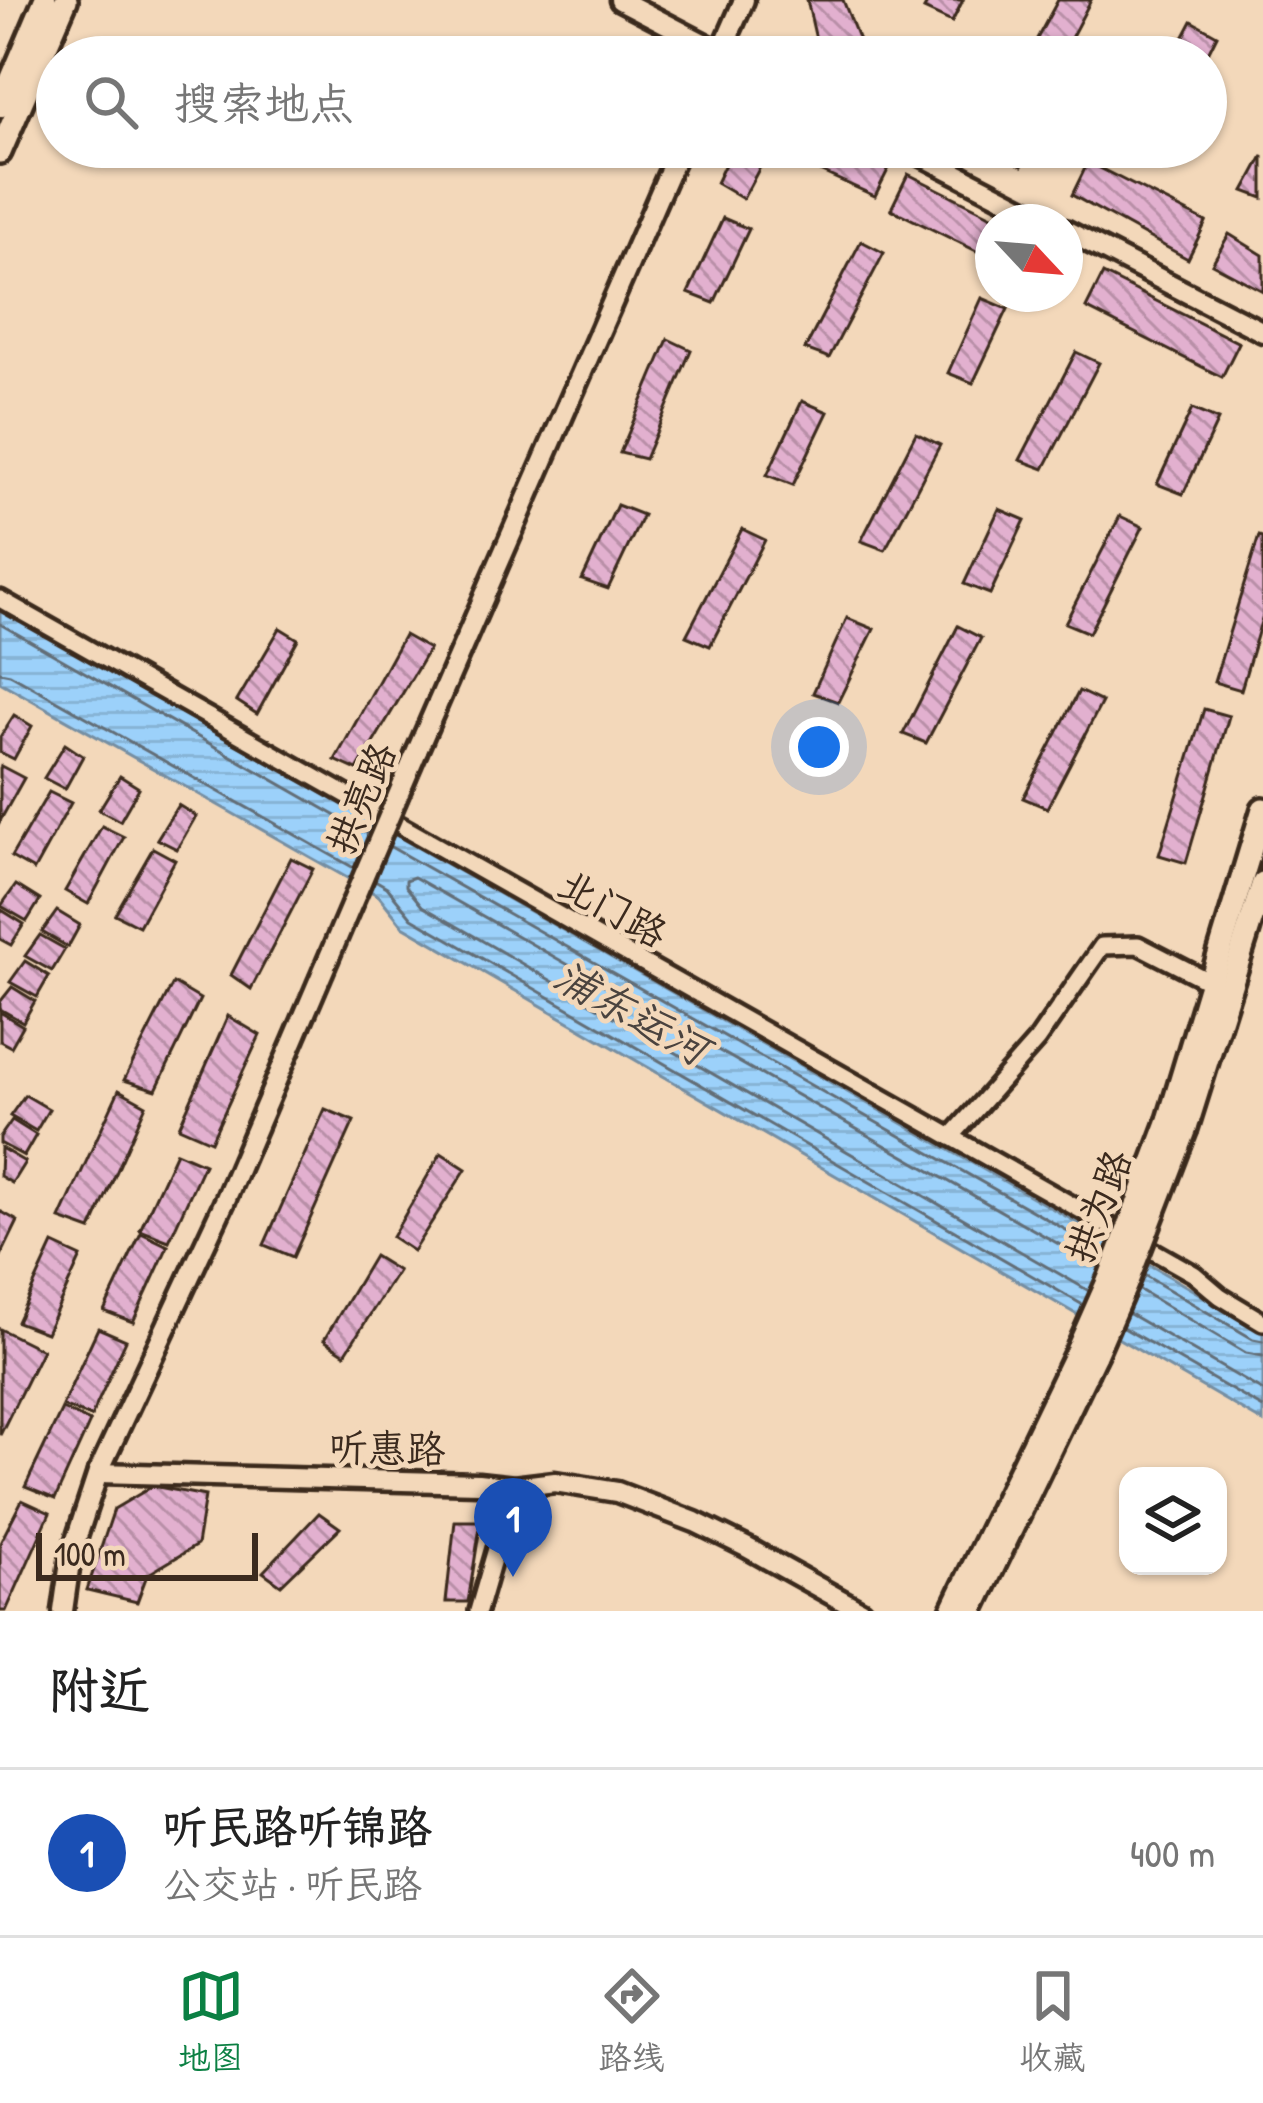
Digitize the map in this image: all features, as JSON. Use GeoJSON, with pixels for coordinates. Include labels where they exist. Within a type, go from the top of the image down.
{"type":"FeatureCollection","features":[{"type":"Feature","properties":{"kind":"main road"},"geometry":{"type":"LineString","coordinates":[[0,106],[45,0]]}},
{"type":"Feature","properties":{"kind":"main road"},"geometry":{"type":"LineString","coordinates":[[50,36],[66,0]]}},
{"type":"Feature","properties":{"kind":"main road"},"geometry":{"type":"LineString","coordinates":[[0,152],[36,69]]}},
{"type":"Feature","properties":{"kind":"main road","name":"拱为路"},"geometry":{"type":"LineString","coordinates":[[952,1611],[1133,1265],[1220,987],[1263,809]]}},
{"type":"Feature","properties":{"kind":"main road","name":"拱为路"},"geometry":{"type":"LineString","coordinates":[[1220,987],[1263,884]]}},
{"type":"Feature","properties":{"kind":"main road","name":"拱为路"},"geometry":{"type":"LineString","coordinates":[[972,1611],[1087,1351]]}},
{"type":"Feature","properties":{"kind":"street"},"geometry":{"type":"LineString","coordinates":[[620,0],[687,36]]}},
{"type":"Feature","properties":{"kind":"street"},"geometry":{"type":"LineString","coordinates":[[730,36],[744,0]]}},
{"type":"Feature","properties":{"kind":"street","name":"拱亮路"},"geometry":{"type":"LineString","coordinates":[[98,1473],[224,1203],[671,168]]}},
{"type":"Feature","properties":{"kind":"street"},"geometry":{"type":"LineString","coordinates":[[945,168],[1015,204]]}},
{"type":"Feature","properties":{"kind":"street"},"geometry":{"type":"LineString","coordinates":[[1083,239],[1263,332]]}},
{"type":"Feature","properties":{"kind":"street","name":"北门路"},"geometry":{"type":"LineString","coordinates":[[0,599],[1194,1274],[1263,1322]]}},
{"type":"Feature","properties":{"kind":"street"},"geometry":{"type":"LineString","coordinates":[[951,1137],[1037,1040],[1102,946],[1138,945],[1220,987]]}},
{"type":"Feature","properties":{"kind":"street"},"geometry":{"type":"LineString","coordinates":[[63,1611],[71,1556],[98,1473]]}},
{"type":"Feature","properties":{"kind":"street","name":"听惠路"},"geometry":{"type":"LineString","coordinates":[[98,1473],[514,1486],[555,1482],[617,1492],[746,1546],[861,1611]]}},
{"type":"Feature","properties":{"kind":"street"},"geometry":{"type":"LineString","coordinates":[[478,1611],[514,1486]]}},
{"type":"Feature","properties":{"kind":"water","name":"浦东运河"},"geometry":{"type":"Polygon","coordinates":[[[0,610],[1263,1331],[1263,1422],[403,926],[379,896],[0,682],[0,610]]]}},
{"type":"Feature","properties":{"kind":"building"},"geometry":{"type":"Polygon","coordinates":[[[807,0],[843,0],[857,36],[815,36],[807,0]]]}},
{"type":"Feature","properties":{"kind":"building"},"geometry":{"type":"Polygon","coordinates":[[[929,0],[963,0],[952,22],[924,9],[929,0]]]}},
{"type":"Feature","properties":{"kind":"building"},"geometry":{"type":"Polygon","coordinates":[[[1058,0],[1091,0],[1072,36],[1038,36],[1058,0]]]}},
{"type":"Feature","properties":{"kind":"building"},"geometry":{"type":"Polygon","coordinates":[[[1192,21],[1217,35],[1216,36],[1184,36],[1192,21]]]}},
{"type":"Feature","properties":{"kind":"building"},"geometry":{"type":"Polygon","coordinates":[[[1263,156],[1263,198],[1244,191],[1263,156]]]}},
{"type":"Feature","properties":{"kind":"building"},"geometry":{"type":"Polygon","coordinates":[[[723,168],[759,168],[743,199],[716,183],[723,168]]]}},
{"type":"Feature","properties":{"kind":"building"},"geometry":{"type":"Polygon","coordinates":[[[813,168],[889,168],[875,196],[813,168]]]}},
{"type":"Feature","properties":{"kind":"building"},"geometry":{"type":"Polygon","coordinates":[[[1085,168],[1100,168],[1206,222],[1188,259],[1072,195],[1085,168]]]}},
{"type":"Feature","properties":{"kind":"building"},"geometry":{"type":"Polygon","coordinates":[[[908,174],[975,208],[975,250],[891,209],[908,174]]]}},
{"type":"Feature","properties":{"kind":"building"},"geometry":{"type":"Polygon","coordinates":[[[723,218],[749,229],[714,303],[688,293],[723,218]]]}},
{"type":"Feature","properties":{"kind":"building"},"geometry":{"type":"Polygon","coordinates":[[[1229,234],[1263,255],[1263,291],[1212,264],[1229,234]]]}},
{"type":"Feature","properties":{"kind":"building"},"geometry":{"type":"Polygon","coordinates":[[[861,241],[884,253],[829,358],[805,349],[861,241]]]}},
{"type":"Feature","properties":{"kind":"building"},"geometry":{"type":"Polygon","coordinates":[[[1103,274],[1239,343],[1222,377],[1086,308],[1103,274]]]}},
{"type":"Feature","properties":{"kind":"building"},"geometry":{"type":"Polygon","coordinates":[[[976,312],[1007,312],[973,383],[948,373],[976,312]]]}},
{"type":"Feature","properties":{"kind":"building"},"geometry":{"type":"Polygon","coordinates":[[[668,339],[691,350],[645,459],[620,453],[668,339]]]}},
{"type":"Feature","properties":{"kind":"building"},"geometry":{"type":"Polygon","coordinates":[[[1076,352],[1099,363],[1044,469],[1020,460],[1076,352]]]}},
{"type":"Feature","properties":{"kind":"building"},"geometry":{"type":"Polygon","coordinates":[[[802,401],[828,412],[793,485],[767,475],[802,401]]]}},
{"type":"Feature","properties":{"kind":"building"},"geometry":{"type":"Polygon","coordinates":[[[1192,409],[1218,420],[1183,494],[1157,484],[1192,409]]]}},
{"type":"Feature","properties":{"kind":"building"},"geometry":{"type":"Polygon","coordinates":[[[916,433],[940,445],[885,550],[861,541],[916,433]]]}},
{"type":"Feature","properties":{"kind":"building"},"geometry":{"type":"Polygon","coordinates":[[[617,505],[643,515],[608,589],[582,580],[617,505]]]}},
{"type":"Feature","properties":{"kind":"building"},"geometry":{"type":"Polygon","coordinates":[[[999,509],[1025,520],[990,594],[964,584],[999,509]]]}},
{"type":"Feature","properties":{"kind":"building"},"geometry":{"type":"Polygon","coordinates":[[[1120,516],[1143,527],[1089,633],[1065,623],[1120,516]]]}},
{"type":"Feature","properties":{"kind":"building"},"geometry":{"type":"Polygon","coordinates":[[[742,529],[765,540],[710,646],[686,636],[742,529]]]}},
{"type":"Feature","properties":{"kind":"building"},"geometry":{"type":"Polygon","coordinates":[[[1259,536],[1263,537],[1263,615],[1241,690],[1214,682],[1259,536]]]}},
{"type":"Feature","properties":{"kind":"building"},"geometry":{"type":"Polygon","coordinates":[[[847,618],[874,629],[838,702],[813,693],[847,618]]]}},
{"type":"Feature","properties":{"kind":"building"},"geometry":{"type":"Polygon","coordinates":[[[958,626],[981,638],[926,743],[903,734],[958,626]]]}},
{"type":"Feature","properties":{"kind":"building"},"geometry":{"type":"Polygon","coordinates":[[[280,628],[298,639],[257,714],[237,701],[280,628]]]}},
{"type":"Feature","properties":{"kind":"building"},"geometry":{"type":"Polygon","coordinates":[[[404,635],[429,649],[357,770],[335,760],[404,635]]]}},
{"type":"Feature","properties":{"kind":"building"},"geometry":{"type":"Polygon","coordinates":[[[1079,691],[1102,702],[1047,808],[1023,798],[1079,691]]]}},
{"type":"Feature","properties":{"kind":"building"},"geometry":{"type":"Polygon","coordinates":[[[1204,709],[1229,716],[1186,863],[1159,855],[1204,709]]]}},
{"type":"Feature","properties":{"kind":"building"},"geometry":{"type":"Polygon","coordinates":[[[14,715],[32,726],[14,759],[0,752],[0,737],[14,715]]]}},
{"type":"Feature","properties":{"kind":"building"},"geometry":{"type":"Polygon","coordinates":[[[65,744],[83,756],[65,789],[44,778],[65,744]]]}},
{"type":"Feature","properties":{"kind":"building"},"geometry":{"type":"Polygon","coordinates":[[[0,769],[24,778],[0,821],[0,769]]]}},
{"type":"Feature","properties":{"kind":"building"},"geometry":{"type":"Polygon","coordinates":[[[120,776],[139,788],[120,821],[99,810],[120,776]]]}},
{"type":"Feature","properties":{"kind":"building"},"geometry":{"type":"Polygon","coordinates":[[[49,792],[71,803],[34,870],[11,857],[49,792]]]}},
{"type":"Feature","properties":{"kind":"building"},"geometry":{"type":"Polygon","coordinates":[[[178,805],[196,816],[177,849],[157,839],[178,805]]]}},
{"type":"Feature","properties":{"kind":"building"},"geometry":{"type":"Polygon","coordinates":[[[102,826],[124,837],[88,904],[65,891],[102,826]]]}},
{"type":"Feature","properties":{"kind":"building"},"geometry":{"type":"Polygon","coordinates":[[[153,848],[175,860],[139,926],[115,914],[153,848]]]}},
{"type":"Feature","properties":{"kind":"building"},"geometry":{"type":"Polygon","coordinates":[[[291,858],[313,869],[251,989],[231,975],[291,858]]]}},
{"type":"Feature","properties":{"kind":"building"},"geometry":{"type":"Polygon","coordinates":[[[16,885],[40,900],[27,921],[1,906],[16,885]]]}},
{"type":"Feature","properties":{"kind":"building"},"geometry":{"type":"Polygon","coordinates":[[[0,909],[24,924],[11,945],[0,939],[0,909]]]}},
{"type":"Feature","properties":{"kind":"building"},"geometry":{"type":"Polygon","coordinates":[[[57,911],[80,925],[68,947],[42,932],[57,911]]]}},
{"type":"Feature","properties":{"kind":"building"},"geometry":{"type":"Polygon","coordinates":[[[40,935],[65,949],[52,971],[25,956],[40,935]]]}},
{"type":"Feature","properties":{"kind":"building"},"geometry":{"type":"Polygon","coordinates":[[[25,961],[49,976],[37,997],[10,982],[25,961]]]}},
{"type":"Feature","properties":{"kind":"building"},"geometry":{"type":"Polygon","coordinates":[[[173,983],[200,999],[156,1090],[124,1080],[173,983]]]}},
{"type":"Feature","properties":{"kind":"building"},"geometry":{"type":"Polygon","coordinates":[[[12,987],[35,1001],[23,1022],[0,1009],[12,987]]]}},
{"type":"Feature","properties":{"kind":"building"},"geometry":{"type":"Polygon","coordinates":[[[0,1012],[23,1026],[11,1047],[0,1041],[0,1012]]]}},
{"type":"Feature","properties":{"kind":"building"},"geometry":{"type":"Polygon","coordinates":[[[228,1016],[260,1035],[211,1141],[179,1127],[228,1016]]]}},
{"type":"Feature","properties":{"kind":"building"},"geometry":{"type":"Polygon","coordinates":[[[119,1090],[146,1105],[91,1230],[60,1219],[119,1090]]]}},
{"type":"Feature","properties":{"kind":"building"},"geometry":{"type":"Polygon","coordinates":[[[25,1095],[49,1109],[36,1131],[10,1116],[25,1095]]]}},
{"type":"Feature","properties":{"kind":"building"},"geometry":{"type":"Polygon","coordinates":[[[325,1109],[354,1121],[293,1257],[264,1245],[325,1109]]]}},
{"type":"Feature","properties":{"kind":"building"},"geometry":{"type":"Polygon","coordinates":[[[12,1120],[36,1135],[24,1156],[0,1143],[12,1120]]]}},
{"type":"Feature","properties":{"kind":"building"},"geometry":{"type":"Polygon","coordinates":[[[1,1148],[25,1162],[12,1183],[0,1176],[1,1148]]]}},
{"type":"Feature","properties":{"kind":"building"},"geometry":{"type":"Polygon","coordinates":[[[176,1152],[204,1164],[169,1241],[140,1230],[176,1152]]]}},
{"type":"Feature","properties":{"kind":"building"},"geometry":{"type":"Polygon","coordinates":[[[441,1153],[466,1169],[413,1251],[392,1237],[441,1153]]]}},
{"type":"Feature","properties":{"kind":"building"},"geometry":{"type":"Polygon","coordinates":[[[0,1211],[18,1221],[0,1258],[0,1211]]]}},
{"type":"Feature","properties":{"kind":"building"},"geometry":{"type":"Polygon","coordinates":[[[141,1233],[168,1246],[133,1322],[104,1311],[141,1233]]]}},
{"type":"Feature","properties":{"kind":"building"},"geometry":{"type":"Polygon","coordinates":[[[53,1244],[81,1257],[46,1333],[17,1322],[53,1244]]]}},
{"type":"Feature","properties":{"kind":"building"},"geometry":{"type":"Polygon","coordinates":[[[374,1256],[398,1271],[345,1354],[324,1340],[374,1256]]]}},
{"type":"Feature","properties":{"kind":"building"},"geometry":{"type":"Polygon","coordinates":[[[98,1328],[126,1340],[91,1417],[62,1406],[98,1328]]]}},
{"type":"Feature","properties":{"kind":"building"},"geometry":{"type":"Polygon","coordinates":[[[0,1329],[42,1350],[0,1435],[0,1329]]]}},
{"type":"Feature","properties":{"kind":"building"},"geometry":{"type":"Polygon","coordinates":[[[62,1409],[90,1422],[55,1499],[25,1487],[62,1409]]]}},
{"type":"Feature","properties":{"kind":"building"},"geometry":{"type":"Polygon","coordinates":[[[153,1486],[205,1496],[197,1545],[147,1575],[137,1602],[87,1590],[114,1509],[153,1486]]]}},
{"type":"Feature","properties":{"kind":"building"},"geometry":{"type":"Polygon","coordinates":[[[22,1500],[50,1513],[6,1611],[0,1611],[0,1543],[22,1500]]]}},
{"type":"Feature","properties":{"kind":"building"},"geometry":{"type":"Polygon","coordinates":[[[319,1513],[340,1528],[281,1585],[263,1572],[319,1513]]]}},
{"type":"Feature","properties":{"kind":"building"},"geometry":{"type":"Polygon","coordinates":[[[455,1521],[481,1521],[468,1602],[446,1602],[455,1521]]]}},
{"type":"Feature","properties":{"kind":"place","name":"听民路听锦路"},"geometry":{"type":"Point","coordinates":[513,1577]}}]}
